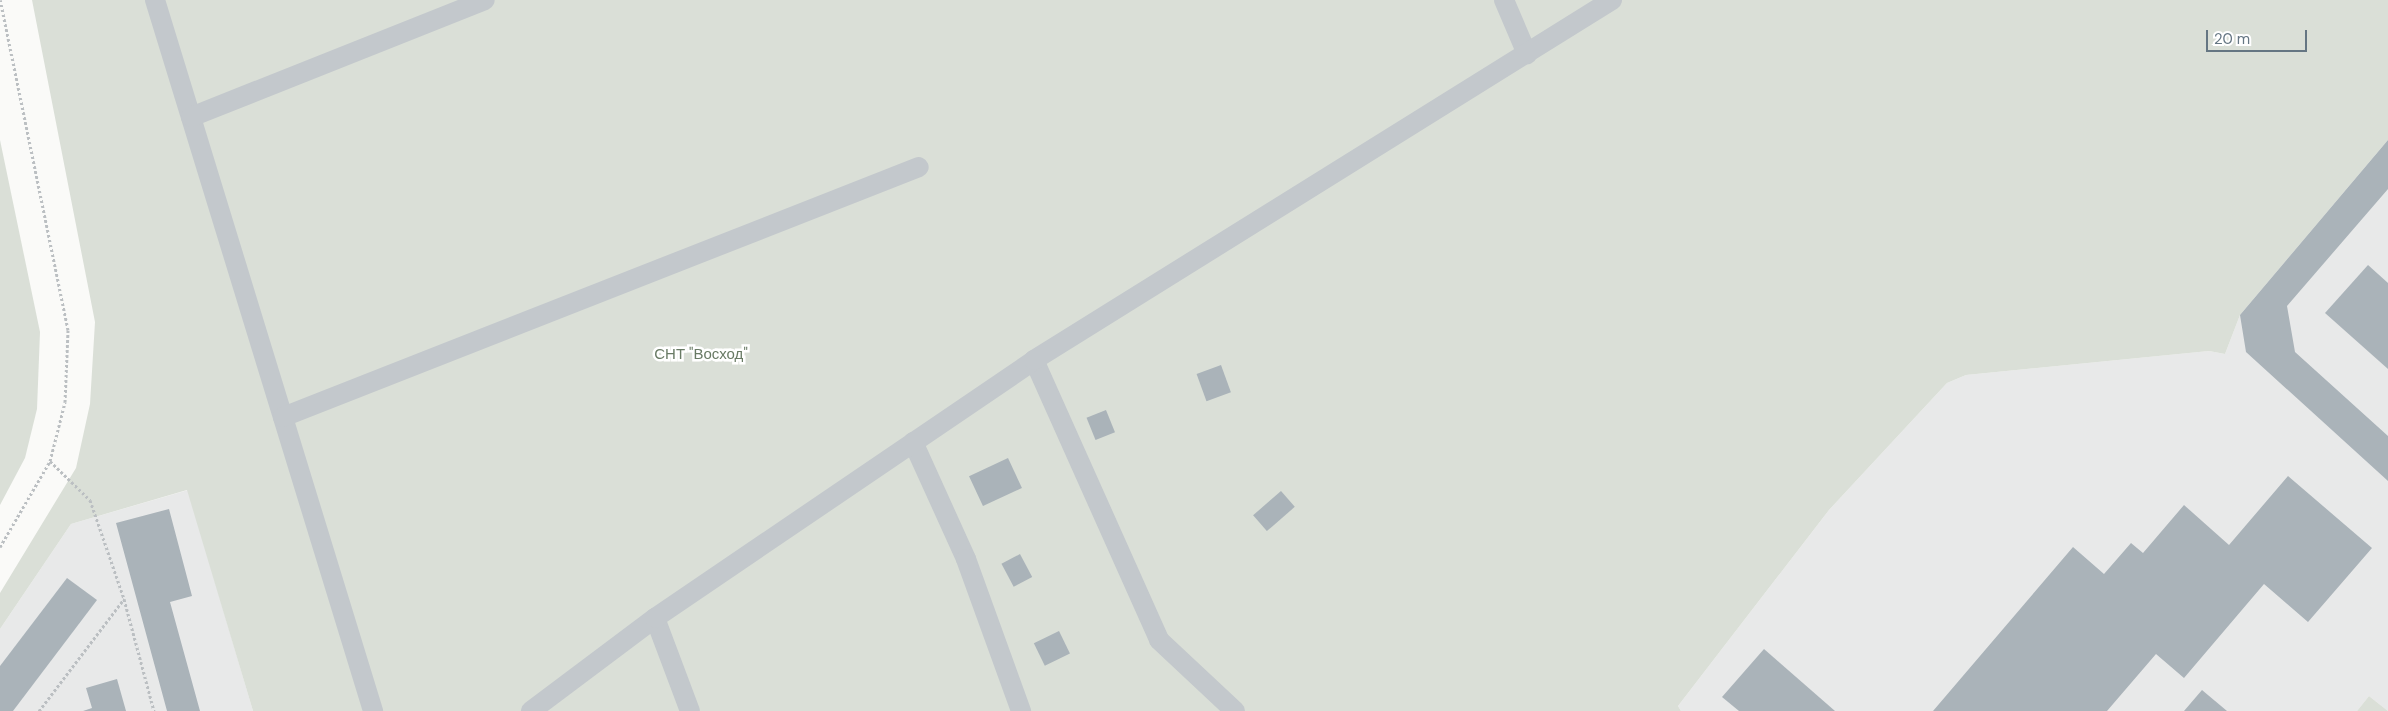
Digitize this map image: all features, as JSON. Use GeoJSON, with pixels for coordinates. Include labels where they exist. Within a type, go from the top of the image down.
{"type":"FeatureCollection","features":[{"type":"Feature","properties":{"kind":"lane"},"geometry":{"type":"LineString","coordinates":[[155,0],[373,711]]}},
{"type":"Feature","properties":{"kind":"lane"},"geometry":{"type":"LineString","coordinates":[[190,117],[485,0]]}},
{"type":"Feature","properties":{"kind":"lane"},"geometry":{"type":"LineString","coordinates":[[1504,0],[1527,54]]}},
{"type":"Feature","properties":{"kind":"lane"},"geometry":{"type":"LineString","coordinates":[[531,711],[655,618],[1034,360],[1612,0]]}},
{"type":"Feature","properties":{"kind":"lane"},"geometry":{"type":"LineString","coordinates":[[283,417],[919,166]]}},
{"type":"Feature","properties":{"kind":"lane"},"geometry":{"type":"LineString","coordinates":[[1034,360],[1159,640],[1235,711]]}},
{"type":"Feature","properties":{"kind":"lane"},"geometry":{"type":"LineString","coordinates":[[913,442],[966,559],[1020,711]]}},
{"type":"Feature","properties":{"kind":"lane"},"geometry":{"type":"LineString","coordinates":[[655,618],[690,711]]}},
{"type":"Feature","properties":{"kind":"path"},"geometry":{"type":"LineString","coordinates":[[0,0],[68,330],[65,402],[50,461],[0,547]]}},
{"type":"Feature","properties":{"kind":"path"},"geometry":{"type":"LineString","coordinates":[[50,461],[90,500],[124,599],[154,711]]}},
{"type":"Feature","properties":{"kind":"path"},"geometry":{"type":"LineString","coordinates":[[41,710],[124,599]]}},
{"type":"Feature","properties":{"kind":"shaded area"},"geometry":{"type":"Polygon","coordinates":[[[2388,140],[2388,711],[2369,696],[2357,711],[1681,711],[1678,706],[1829,510],[1947,383],[1966,375],[2209,351],[2225,354],[2240,315],[2388,140]]]}},
{"type":"Feature","properties":{"kind":"shaded area"},"geometry":{"type":"Polygon","coordinates":[[[188,490],[253,711],[0,711],[0,629],[71,524],[188,490]]]}},
{"type":"Feature","properties":{"kind":"green space","name":"СНТ \"Восход\""},"geometry":{"type":"Polygon","coordinates":[[[32,0],[2388,0],[2388,140],[2240,315],[2225,354],[2209,351],[1966,375],[1947,383],[1829,510],[1678,706],[1681,711],[253,711],[187,490],[71,524],[0,629],[0,593],[76,468],[90,404],[95,322],[32,0]]]}},
{"type":"Feature","properties":{"kind":"green space"},"geometry":{"type":"Polygon","coordinates":[[[0,140],[40,332],[37,409],[25,458],[0,505],[0,140]]]}},
{"type":"Feature","properties":{"kind":"green space"},"geometry":{"type":"Polygon","coordinates":[[[2369,696],[2388,711],[2357,711],[2369,696]]]}},
{"type":"Feature","properties":{"kind":"building"},"geometry":{"type":"Polygon","coordinates":[[[2388,140],[2388,189],[2287,306],[2295,352],[2388,436],[2388,481],[2246,352],[2240,315],[2388,140]]]}},
{"type":"Feature","properties":{"kind":"building"},"geometry":{"type":"Polygon","coordinates":[[[2368,265],[2388,283],[2388,369],[2325,313],[2368,265]]]}},
{"type":"Feature","properties":{"kind":"building"},"geometry":{"type":"Polygon","coordinates":[[[1221,365],[1231,392],[1206,401],[1197,374],[1221,365]]]}},
{"type":"Feature","properties":{"kind":"building"},"geometry":{"type":"Polygon","coordinates":[[[1106,410],[1115,432],[1096,440],[1087,418],[1106,410]]]}},
{"type":"Feature","properties":{"kind":"building"},"geometry":{"type":"Polygon","coordinates":[[[1008,458],[1022,488],[983,506],[969,476],[1008,458]]]}},
{"type":"Feature","properties":{"kind":"building"},"geometry":{"type":"Polygon","coordinates":[[[2288,476],[2372,548],[2308,622],[2264,584],[2184,678],[2156,654],[2107,711],[1933,711],[2073,547],[2104,574],[2131,543],[2143,553],[2184,505],[2229,545],[2288,476]]]}},
{"type":"Feature","properties":{"kind":"building"},"geometry":{"type":"Polygon","coordinates":[[[1281,491],[1295,507],[1267,531],[1253,515],[1281,491]]]}},
{"type":"Feature","properties":{"kind":"building"},"geometry":{"type":"Polygon","coordinates":[[[169,509],[192,596],[170,602],[200,711],[167,711],[116,523],[169,509]]]}},
{"type":"Feature","properties":{"kind":"building"},"geometry":{"type":"Polygon","coordinates":[[[1020,554],[1032,577],[1014,587],[1001,564],[1020,554]]]}},
{"type":"Feature","properties":{"kind":"building"},"geometry":{"type":"Polygon","coordinates":[[[67,578],[97,600],[13,711],[0,711],[0,666],[67,578]]]}},
{"type":"Feature","properties":{"kind":"building"},"geometry":{"type":"Polygon","coordinates":[[[1059,631],[1070,653],[1045,666],[1034,643],[1059,631]]]}},
{"type":"Feature","properties":{"kind":"building"},"geometry":{"type":"Polygon","coordinates":[[[1764,649],[1835,711],[1739,711],[1722,697],[1764,649]]]}},
{"type":"Feature","properties":{"kind":"building"},"geometry":{"type":"Polygon","coordinates":[[[117,679],[126,711],[83,711],[92,708],[86,688],[117,679]]]}},
{"type":"Feature","properties":{"kind":"building"},"geometry":{"type":"Polygon","coordinates":[[[2202,690],[2227,711],[2184,711],[2202,690]]]}}]}
